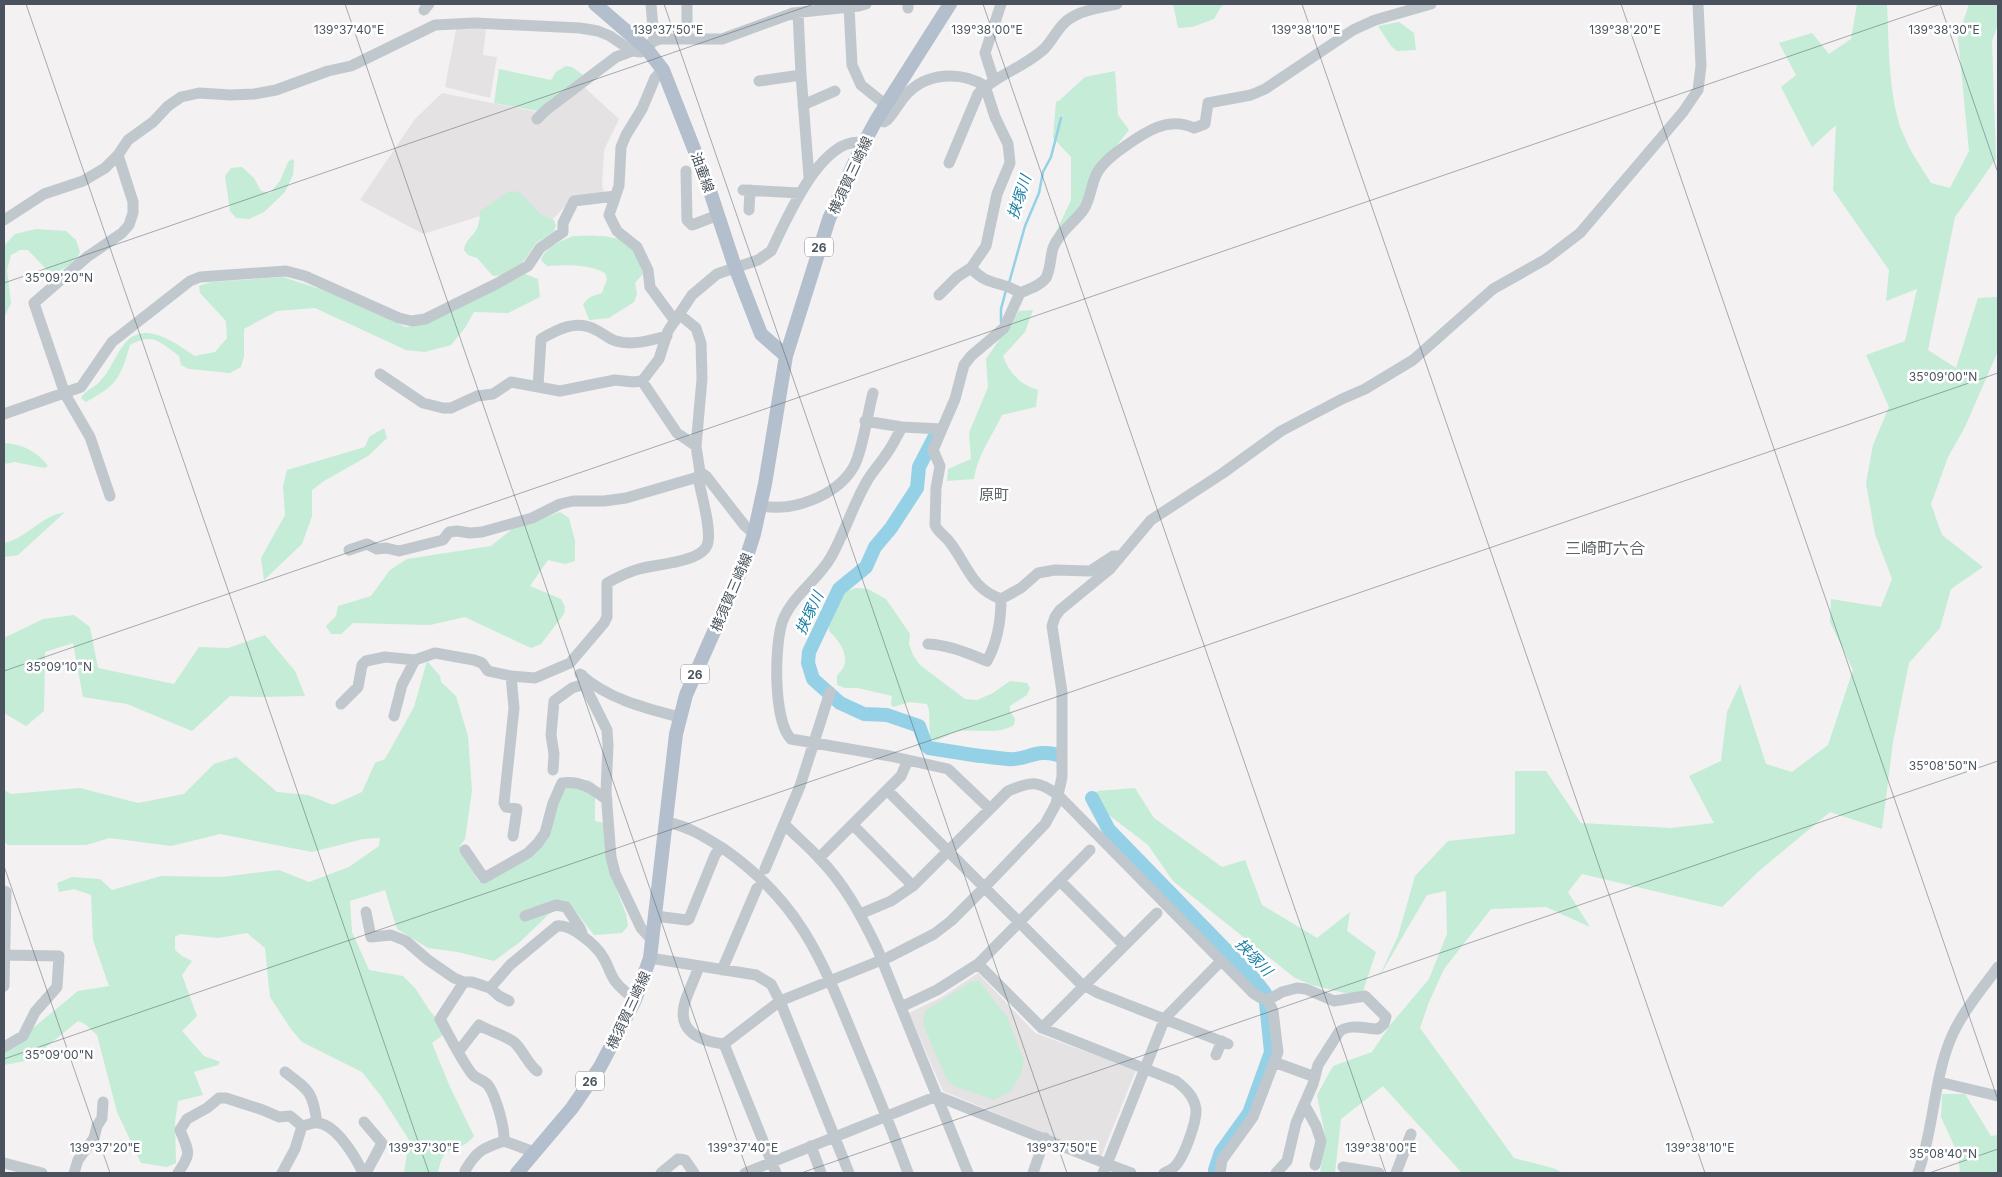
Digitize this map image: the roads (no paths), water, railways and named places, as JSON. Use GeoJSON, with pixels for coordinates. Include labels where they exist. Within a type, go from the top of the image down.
{"type":"FeatureCollection","features":[{"type":"Feature","properties":{"kind":"main road","name":"油壷線"},"geometry":{"type":"LineString","coordinates":[[595,4],[650,45],[663,70],[688,131],[735,267],[761,334],[786,356]]}},
{"type":"Feature","properties":{"kind":"main road","name":"横須賀三崎線"},"geometry":{"type":"LineString","coordinates":[[517,1173],[572,1108],[596,1072],[635,1000],[650,958],[680,717],[686,695],[746,559],[754,534],[761,506],[786,356],[829,219],[877,119],[950,4]]}},
{"type":"Feature","properties":{"kind":"street"},"geometry":{"type":"LineString","coordinates":[[650,4],[650,45]]}},
{"type":"Feature","properties":{"kind":"street"},"geometry":{"type":"LineString","coordinates":[[687,4],[687,39]]}},
{"type":"Feature","properties":{"kind":"street"},"geometry":{"type":"LineString","coordinates":[[537,119],[546,110],[616,57],[632,52],[641,52],[660,39],[730,38],[774,19],[798,13],[866,4]]}},
{"type":"Feature","properties":{"kind":"street"},"geometry":{"type":"LineString","coordinates":[[939,295],[957,277],[971,268],[986,246],[997,194],[1010,163],[1008,144],[995,117],[985,53],[1001,4]]}},
{"type":"Feature","properties":{"kind":"street"},"geometry":{"type":"LineString","coordinates":[[950,163],[978,94],[990,84],[1044,49],[1060,26],[1076,15],[1117,4]]}},
{"type":"Feature","properties":{"kind":"street"},"geometry":{"type":"LineString","coordinates":[[1001,599],[981,588],[974,581],[949,541],[935,525],[936,488],[940,466],[933,450],[955,399],[964,365],[970,356],[1004,328],[1020,293],[1040,285],[1046,278],[1054,248],[1060,236],[1084,209],[1100,168],[1109,158],[1143,133],[1168,124],[1186,124],[1194,128],[1205,124],[1208,103],[1251,95],[1265,89],[1354,30],[1375,20],[1432,4]]}},
{"type":"Feature","properties":{"kind":"street"},"geometry":{"type":"LineString","coordinates":[[724,1044],[780,1001],[882,960],[914,946],[934,934],[951,921],[1037,834],[1051,814],[1059,796],[1063,759],[1062,692],[1052,626],[1060,610],[1110,568],[1151,520],[1223,474],[1281,431],[1391,374],[1424,350],[1493,289],[1546,259],[1580,233],[1683,112],[1698,90],[1701,66],[1698,4]]}},
{"type":"Feature","properties":{"kind":"street"},"geometry":{"type":"LineString","coordinates":[[846,6],[851,56],[855,73],[861,85],[886,105]]}},
{"type":"Feature","properties":{"kind":"street"},"geometry":{"type":"LineString","coordinates":[[798,13],[803,105],[810,178]]}},
{"type":"Feature","properties":{"kind":"street"},"geometry":{"type":"LineString","coordinates":[[4,220],[44,194],[93,176],[105,168],[118,156],[128,140],[153,122],[168,106],[181,97],[200,93],[231,95],[276,90],[328,71],[351,66],[434,25],[475,23],[580,28],[598,31],[610,36],[632,52]]}},
{"type":"Feature","properties":{"kind":"street"},"geometry":{"type":"LineString","coordinates":[[341,704],[358,687],[362,665],[366,661],[385,657],[415,660],[435,652],[474,660],[482,664],[488,671],[511,676],[535,678],[570,663],[607,617],[607,583],[638,569],[685,560],[707,547],[709,542],[708,530],[696,446],[702,379],[701,344],[696,328],[677,318],[650,287],[648,270],[637,247],[617,231],[609,215],[619,186],[621,147],[642,109],[656,78],[663,70]]}},
{"type":"Feature","properties":{"kind":"street"},"geometry":{"type":"LineString","coordinates":[[759,80],[801,75]]}},
{"type":"Feature","properties":{"kind":"street"},"geometry":{"type":"LineString","coordinates":[[877,119],[884,122],[888,120],[911,90],[936,77],[944,75],[967,77],[990,84]]}},
{"type":"Feature","properties":{"kind":"street"},"geometry":{"type":"LineString","coordinates":[[803,105],[835,91]]}},
{"type":"Feature","properties":{"kind":"street"},"geometry":{"type":"LineString","coordinates":[[380,374],[423,402],[443,408],[451,408],[477,396],[493,394],[510,382],[560,391],[615,380],[642,381],[659,359],[666,336],[692,295],[711,278],[735,267],[758,260],[771,250],[800,193],[828,156],[855,140],[864,143]]}},
{"type":"Feature","properties":{"kind":"street"},"geometry":{"type":"LineString","coordinates":[[110,496],[90,438],[65,394],[34,303],[87,257],[122,233],[129,224],[133,213],[133,202],[118,156]]}},
{"type":"Feature","properties":{"kind":"street"},"geometry":{"type":"LineString","coordinates":[[686,171],[687,220],[692,225],[718,215]]}},
{"type":"Feature","properties":{"kind":"street"},"geometry":{"type":"LineString","coordinates":[[749,210],[746,190],[800,193]]}},
{"type":"Feature","properties":{"kind":"street"},"geometry":{"type":"LineString","coordinates":[[4,414],[81,387],[112,342],[190,281],[200,277],[286,271],[305,276],[399,318],[412,321],[425,318],[496,284],[528,266],[540,248],[563,232],[563,223],[574,201],[615,196]]}},
{"type":"Feature","properties":{"kind":"street"},"geometry":{"type":"LineString","coordinates":[[971,268],[984,280],[1013,288],[1020,293]]}},
{"type":"Feature","properties":{"kind":"street"},"geometry":{"type":"LineString","coordinates":[[538,387],[541,339],[561,328],[575,326],[590,327],[609,339],[618,342],[654,340],[666,336]]}},
{"type":"Feature","properties":{"kind":"street"},"geometry":{"type":"LineString","coordinates":[[642,381],[678,433],[696,446]]}},
{"type":"Feature","properties":{"kind":"street"},"geometry":{"type":"LineString","coordinates":[[761,506],[779,507],[802,503],[827,492],[847,476],[854,467],[872,393]]}},
{"type":"Feature","properties":{"kind":"street"},"geometry":{"type":"LineString","coordinates":[[865,421],[902,427],[942,429]]}},
{"type":"Feature","properties":{"kind":"street"},"geometry":{"type":"LineString","coordinates":[[902,427],[886,455],[867,479],[830,558],[814,581],[792,603],[780,628],[778,702],[786,734],[791,739],[908,760],[948,770],[990,809]]}},
{"type":"Feature","properties":{"kind":"street"},"geometry":{"type":"LineString","coordinates":[[349,550],[367,544],[377,549],[409,550],[443,540],[449,532],[482,532],[532,518],[560,504],[573,501],[604,501],[626,498],[699,475],[706,476],[745,526],[754,534]]}},
{"type":"Feature","properties":{"kind":"street"},"geometry":{"type":"LineString","coordinates":[[1001,599],[1021,588],[1038,573],[1055,570],[1090,571],[1113,556],[1122,555]]}},
{"type":"Feature","properties":{"kind":"street"},"geometry":{"type":"LineString","coordinates":[[928,644],[955,648],[987,661],[995,642],[1001,599]]}},
{"type":"Feature","properties":{"kind":"street"},"geometry":{"type":"LineString","coordinates":[[394,716],[402,685],[415,660]]}},
{"type":"Feature","properties":{"kind":"street"},"geometry":{"type":"LineString","coordinates":[[570,663],[583,680],[606,730],[608,745],[607,800],[611,857],[615,873],[641,928],[652,940]]}},
{"type":"Feature","properties":{"kind":"street"},"geometry":{"type":"LineString","coordinates":[[511,676],[514,708],[504,803],[506,807],[517,809],[513,836]]}},
{"type":"Feature","properties":{"kind":"street"},"geometry":{"type":"LineString","coordinates":[[583,680],[632,704],[680,717]]}},
{"type":"Feature","properties":{"kind":"street"},"geometry":{"type":"LineString","coordinates":[[552,770],[554,754],[551,735],[554,701],[583,680]]}},
{"type":"Feature","properties":{"kind":"street"},"geometry":{"type":"LineString","coordinates":[[765,869],[784,825],[830,695]]}},
{"type":"Feature","properties":{"kind":"street"},"geometry":{"type":"LineString","coordinates":[[819,858],[901,776],[908,760]]}},
{"type":"Feature","properties":{"kind":"street"},"geometry":{"type":"LineString","coordinates":[[465,850],[484,878],[528,853],[538,843],[545,833],[553,803],[562,783],[573,781],[588,786],[607,800]]}},
{"type":"Feature","properties":{"kind":"street"},"geometry":{"type":"LineString","coordinates":[[860,914],[891,901],[913,886],[1008,791],[1029,784],[1045,785],[1059,796],[1221,961],[1266,999],[1273,1011],[1278,1048],[1274,1062],[1253,1117],[1222,1160],[1220,1173]]}},
{"type":"Feature","properties":{"kind":"street"},"geometry":{"type":"LineString","coordinates":[[887,790],[1084,986],[1225,1042],[1216,1055]]}},
{"type":"Feature","properties":{"kind":"street"},"geometry":{"type":"LineString","coordinates":[[666,822],[690,829],[721,847],[753,871],[788,907],[808,936],[830,980],[908,1173]]}},
{"type":"Feature","properties":{"kind":"street"},"geometry":{"type":"LineString","coordinates":[[784,825],[819,858],[860,914],[882,960],[968,1173]]}},
{"type":"Feature","properties":{"kind":"street"},"geometry":{"type":"LineString","coordinates":[[853,825],[913,886]]}},
{"type":"Feature","properties":{"kind":"street"},"geometry":{"type":"LineString","coordinates":[[655,916],[689,919],[715,855],[721,847]]}},
{"type":"Feature","properties":{"kind":"street"},"geometry":{"type":"LineString","coordinates":[[901,1007],[937,990],[978,964],[1090,850]]}},
{"type":"Feature","properties":{"kind":"street"},"geometry":{"type":"LineString","coordinates":[[1060,881],[1124,945]]}},
{"type":"Feature","properties":{"kind":"street"},"geometry":{"type":"LineString","coordinates":[[722,970],[757,888]]}},
{"type":"Feature","properties":{"kind":"street"},"geometry":{"type":"LineString","coordinates":[[4,892],[6,892],[4,986]]}},
{"type":"Feature","properties":{"kind":"street"},"geometry":{"type":"LineString","coordinates":[[525,916],[556,905],[566,907],[583,936]]}},
{"type":"Feature","properties":{"kind":"street"},"geometry":{"type":"LineString","coordinates":[[366,912],[371,937],[392,936],[406,941],[454,978],[490,988],[499,996],[509,1001]]}},
{"type":"Feature","properties":{"kind":"street"},"geometry":{"type":"LineString","coordinates":[[1042,1028],[1157,913]]}},
{"type":"Feature","properties":{"kind":"street"},"geometry":{"type":"LineString","coordinates":[[490,988],[510,966],[557,926],[563,925],[583,936],[602,955],[616,982],[635,1000]]}},
{"type":"Feature","properties":{"kind":"street"},"geometry":{"type":"LineString","coordinates":[[4,954],[59,956],[57,987],[35,1012],[23,1036],[4,1047]]}},
{"type":"Feature","properties":{"kind":"street"},"geometry":{"type":"LineString","coordinates":[[650,958],[762,977],[771,984],[780,1001],[849,1173]]}},
{"type":"Feature","properties":{"kind":"street"},"geometry":{"type":"LineString","coordinates":[[1105,1168],[1165,1018],[1221,961]]}},
{"type":"Feature","properties":{"kind":"street"},"geometry":{"type":"LineString","coordinates":[[978,964],[1042,1028],[1163,1076],[1182,1086],[1191,1095],[1196,1109],[1196,1116],[1190,1134],[1177,1164],[1164,1173]]}},
{"type":"Feature","properties":{"kind":"street"},"geometry":{"type":"LineString","coordinates":[[699,966],[694,983],[685,1000],[684,1017],[686,1028],[694,1037],[724,1044]]}},
{"type":"Feature","properties":{"kind":"street"},"geometry":{"type":"LineString","coordinates":[[1918,1173],[1950,1040],[1956,1028],[1998,967]]}},
{"type":"Feature","properties":{"kind":"street"},"geometry":{"type":"LineString","coordinates":[[464,982],[440,1020],[472,1074],[487,1084],[491,1091],[502,1120],[505,1134],[504,1141]]}},
{"type":"Feature","properties":{"kind":"street"},"geometry":{"type":"LineString","coordinates":[[1266,999],[1297,988],[1306,989],[1334,1001],[1365,996],[1386,1017],[1384,1024],[1378,1029],[1349,1026],[1339,1032],[1318,1065],[1296,1123],[1287,1161],[1276,1173]]}},
{"type":"Feature","properties":{"kind":"street"},"geometry":{"type":"LineString","coordinates":[[459,1051],[479,1025],[512,1041],[537,1071]]}},
{"type":"Feature","properties":{"kind":"street"},"geometry":{"type":"LineString","coordinates":[[724,1044],[773,1168]]}},
{"type":"Feature","properties":{"kind":"street"},"geometry":{"type":"LineString","coordinates":[[1274,1062],[1315,1077]]}},
{"type":"Feature","properties":{"kind":"street"},"geometry":{"type":"LineString","coordinates":[[285,1072],[305,1087],[314,1100],[317,1122]]}},
{"type":"Feature","properties":{"kind":"street"},"geometry":{"type":"LineString","coordinates":[[1939,1082],[1998,1096]]}},
{"type":"Feature","properties":{"kind":"street"},"geometry":{"type":"LineString","coordinates":[[745,1173],[773,1168],[811,1146],[937,1096],[1045,1138],[1105,1168],[1131,1173]]}},
{"type":"Feature","properties":{"kind":"street"},"geometry":{"type":"LineString","coordinates":[[178,1173],[188,1158],[189,1153],[180,1130],[186,1119],[207,1108],[218,1098],[226,1098],[279,1117],[290,1116],[302,1126]]}},
{"type":"Feature","properties":{"kind":"street"},"geometry":{"type":"LineString","coordinates":[[74,1173],[78,1160],[94,1138],[97,1126],[102,1118],[103,1102]]}},
{"type":"Feature","properties":{"kind":"street"},"geometry":{"type":"LineString","coordinates":[[1304,1104],[1321,1140],[1315,1165]]}},
{"type":"Feature","properties":{"kind":"street"},"geometry":{"type":"LineString","coordinates":[[302,1126],[317,1122],[328,1127],[350,1150],[365,1173],[382,1143],[364,1122]]}},
{"type":"Feature","properties":{"kind":"street"},"geometry":{"type":"LineString","coordinates":[[282,1173],[295,1149],[302,1126]]}},
{"type":"Feature","properties":{"kind":"street"},"geometry":{"type":"LineString","coordinates":[[1396,1173],[1411,1134]]}},
{"type":"Feature","properties":{"kind":"street"},"geometry":{"type":"LineString","coordinates":[[1033,1173],[1045,1138]]}},
{"type":"Feature","properties":{"kind":"street"},"geometry":{"type":"LineString","coordinates":[[465,1171],[477,1152],[504,1141],[534,1152]]}},
{"type":"Feature","properties":{"kind":"street"},"geometry":{"type":"LineString","coordinates":[[811,1146],[821,1173]]}},
{"type":"Feature","properties":{"kind":"street"},"geometry":{"type":"LineString","coordinates":[[661,1173],[678,1159],[685,1160],[694,1173]]}},
{"type":"Feature","properties":{"kind":"street"},"geometry":{"type":"LineString","coordinates":[[4,1163],[41,1173]]}},
{"type":"Feature","properties":{"kind":"street"},"geometry":{"type":"LineString","coordinates":[[1343,1167],[1379,1173]]}},
{"type":"Feature","properties":{"kind":"waterway","name":"挟塚川"},"geometry":{"type":"LineString","coordinates":[[1009,283],[1025,226],[1039,193],[1043,172],[1051,157],[1061,118]]}},
{"type":"Feature","properties":{"kind":"waterway","name":"挟塚川"},"geometry":{"type":"LineString","coordinates":[[1001,322],[1001,309],[1006,290]]}},
{"type":"Feature","properties":{"kind":"waterway","name":"挟塚川"},"geometry":{"type":"LineString","coordinates":[[934,438],[919,467],[917,488],[891,528],[875,547],[866,567],[839,589],[809,652],[808,663],[813,679],[840,703],[864,714],[887,715],[919,726],[929,748],[1008,759],[1043,753],[1058,755]]}},
{"type":"Feature","properties":{"kind":"waterway","name":"挟塚川"},"geometry":{"type":"LineString","coordinates":[[1092,798],[1109,830],[1255,980],[1265,993],[1271,1052],[1249,1113],[1221,1152],[1215,1170]]}},
{"type":"Feature","properties":{"kind":"district","name":"原町"},"geometry":{"type":"Point","coordinates":[994,494]}},
{"type":"Feature","properties":{"kind":"district","name":"三崎町六合"},"geometry":{"type":"Point","coordinates":[1605,548]}}]}
